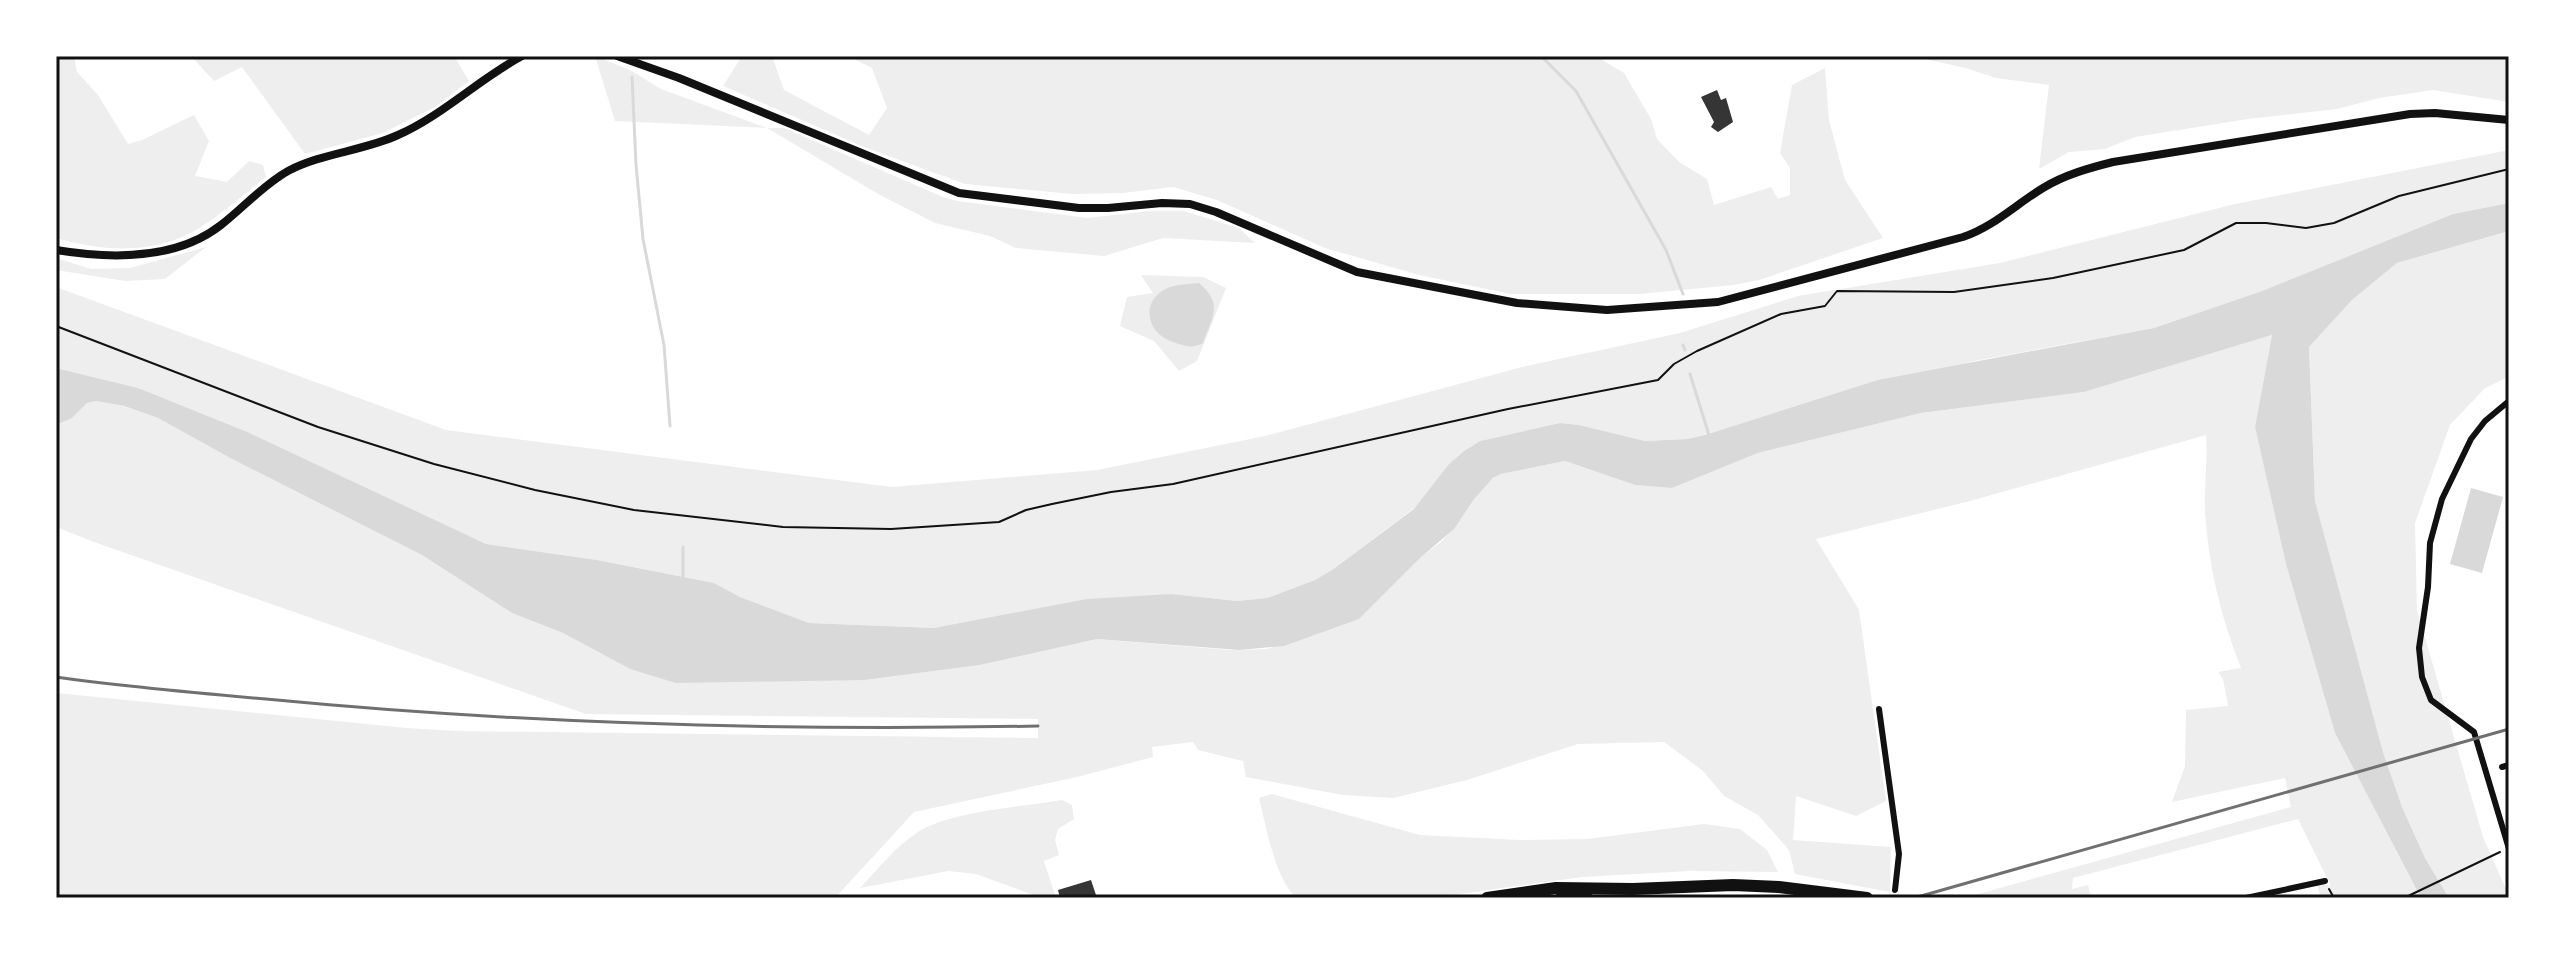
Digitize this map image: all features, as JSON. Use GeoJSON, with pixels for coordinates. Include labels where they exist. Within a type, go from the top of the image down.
{"type":"FeatureCollection","features":[{"type":"Feature","properties":{"kind":"highway"},"geometry":{"type":"LineString","coordinates":[[1487,898],[1556,888],[1733,885],[1779,887],[1867,898]]}},
{"type":"Feature","properties":{"kind":"highway"},"geometry":{"type":"LineString","coordinates":[[1561,898],[1633,889]]}},
{"type":"Feature","properties":{"kind":"street"},"geometry":{"type":"LineString","coordinates":[[56,250],[121,255],[159,252],[184,245],[218,228],[284,174],[310,162],[400,134],[522,56]]}},
{"type":"Feature","properties":{"kind":"street"},"geometry":{"type":"LineString","coordinates":[[617,56],[679,78],[959,193],[1079,208],[1190,204],[1368,275],[1517,303],[1607,310],[1718,302],[1963,237],[1992,225],[2057,181],[2113,162],[2410,114],[2435,113],[2509,120]]}},
{"type":"Feature","properties":{"kind":"street"},"geometry":{"type":"LineString","coordinates":[[2509,401],[2485,421],[2451,475],[2432,532],[2419,648],[2426,693],[2435,705],[2474,732],[2509,849]]}},
{"type":"Feature","properties":{"kind":"street"},"geometry":{"type":"LineString","coordinates":[[1879,709],[1899,854],[1900,870],[1895,890]]}},
{"type":"Feature","properties":{"kind":"street"},"geometry":{"type":"LineString","coordinates":[[2246,898],[2325,881]]}},
{"type":"Feature","properties":{"kind":"path"},"geometry":{"type":"LineString","coordinates":[[56,326],[318,427],[434,464],[535,490],[634,510],[739,523],[891,529],[999,522],[1026,510],[1052,504],[1173,484],[1363,440],[1400,435],[1585,393],[1658,380],[1674,364],[1697,351],[1781,314],[1825,306],[1837,291],[1954,292],[2053,278],[2184,250],[2236,223],[2306,228],[2334,223],[2399,196],[2509,169]]}},
{"type":"Feature","properties":{"kind":"path"},"geometry":{"type":"LineString","coordinates":[[2404,898],[2499,853]]}},
{"type":"Feature","properties":{"kind":"path"},"geometry":{"type":"LineString","coordinates":[[2325,881],[2334,898]]}},
{"type":"Feature","properties":{"kind":"shaded area"},"geometry":{"type":"Polygon","coordinates":[[[56,56],[74,56],[77,72],[98,95],[128,144],[194,115],[209,141],[195,176],[227,182],[249,161],[263,165],[266,177],[201,227],[167,242],[111,248],[56,238],[56,56]]]}},
{"type":"Feature","properties":{"kind":"shaded area"},"geometry":{"type":"Polygon","coordinates":[[[191,56],[454,56],[469,81],[435,107],[383,133],[305,154],[242,67],[214,81],[191,56]]]}},
{"type":"Feature","properties":{"kind":"shaded area"},"geometry":{"type":"Polygon","coordinates":[[[595,56],[630,70],[661,89],[767,128],[615,121],[595,56]]]}},
{"type":"Feature","properties":{"kind":"shaded area"},"geometry":{"type":"Polygon","coordinates":[[[742,56],[772,56],[784,90],[869,135],[887,108],[872,68],[848,56],[1600,56],[1624,73],[1651,119],[1657,139],[1679,162],[1707,179],[1714,205],[1771,187],[1778,199],[1790,195],[1790,168],[1780,153],[1792,85],[1825,68],[1829,120],[1845,180],[1883,238],[1759,280],[1733,285],[1640,294],[1511,294],[1419,275],[1325,248],[1217,200],[1173,187],[1123,193],[1073,194],[965,184],[864,147],[723,86],[742,56]]]}},
{"type":"Feature","properties":{"kind":"shaded area"},"geometry":{"type":"Polygon","coordinates":[[[1911,56],[2509,56],[2509,102],[2433,90],[2379,98],[2337,109],[2135,137],[2105,149],[2069,152],[2039,169],[2049,85],[1996,78],[1911,56]]]}},
{"type":"Feature","properties":{"kind":"shaded area"},"geometry":{"type":"Polygon","coordinates":[[[767,128],[784,128],[957,201],[1087,218],[1149,211],[1184,211],[1239,228],[1255,243],[1163,238],[1104,256],[1016,248],[990,236],[935,223],[880,195],[767,128]]]}},
{"type":"Feature","properties":{"kind":"shaded area"},"geometry":{"type":"Polygon","coordinates":[[[2509,150],[2509,203],[2453,214],[2262,291],[2154,328],[1974,361],[1688,439],[1645,441],[1560,423],[1480,441],[1449,464],[1421,503],[1332,570],[1315,580],[1267,598],[1237,601],[1172,594],[934,628],[809,623],[740,597],[714,583],[597,560],[486,544],[138,388],[56,368],[56,287],[446,430],[892,487],[1097,470],[1265,436],[1522,367],[1680,333],[1798,296],[2000,263],[2235,204],[2509,150]]]}},
{"type":"Feature","properties":{"kind":"shaded area"},"geometry":{"type":"Polygon","coordinates":[[[2509,203],[2509,231],[2397,263],[2352,300],[2309,347],[2315,501],[2383,752],[2402,807],[2425,858],[2449,898],[2421,898],[2335,733],[2286,564],[2255,427],[2272,335],[2084,392],[1921,413],[1758,453],[1672,488],[1635,485],[1565,461],[1501,474],[1493,478],[1474,499],[1454,529],[1359,619],[1284,646],[1239,650],[1097,639],[980,665],[865,680],[676,683],[630,669],[563,633],[512,613],[422,555],[158,418],[124,406],[96,401],[87,403],[72,418],[56,425],[56,368],[138,388],[247,432],[486,544],[597,560],[714,583],[740,597],[809,623],[934,628],[1087,599],[1172,594],[1237,601],[1267,598],[1315,580],[1332,570],[1414,509],[1449,464],[1480,441],[1560,423],[1645,441],[1688,439],[1878,380],[2154,328],[2262,291],[2453,214],[2509,203]]]}},
{"type":"Feature","properties":{"kind":"shaded area"},"geometry":{"type":"Polygon","coordinates":[[[2509,231],[2509,376],[2484,389],[2450,425],[2415,523],[2417,610],[2483,837],[2509,896],[2449,898],[2425,858],[2402,807],[2383,752],[2315,501],[2309,347],[2352,300],[2397,263],[2509,231]]]}},
{"type":"Feature","properties":{"kind":"shaded area"},"geometry":{"type":"Polygon","coordinates":[[[206,247],[165,279],[125,281],[56,270],[56,258],[91,269],[130,268],[206,247]]]}},
{"type":"Feature","properties":{"kind":"shaded area"},"geometry":{"type":"Polygon","coordinates":[[[1141,275],[1203,277],[1226,288],[1197,361],[1179,371],[1154,341],[1120,326],[1127,297],[1153,293],[1141,275]]]}},
{"type":"Feature","properties":{"kind":"shaded area"},"geometry":{"type":"Polygon","coordinates":[[[1199,283],[1214,304],[1203,343],[1188,346],[1163,337],[1151,322],[1151,305],[1156,297],[1174,286],[1199,283]]]}},
{"type":"Feature","properties":{"kind":"shaded area"},"geometry":{"type":"Polygon","coordinates":[[[2272,335],[2255,427],[2286,564],[2335,733],[2421,898],[2321,898],[2316,882],[2331,886],[2298,819],[2073,878],[2072,889],[2088,885],[2091,898],[1964,898],[2291,807],[2285,778],[2172,802],[2185,766],[2186,710],[2228,706],[2223,679],[2218,672],[2241,668],[2227,630],[2212,571],[2205,510],[2206,435],[1970,501],[1816,539],[1859,610],[1886,801],[1856,816],[1796,796],[1793,840],[1891,847],[1890,892],[1795,874],[1789,850],[1758,815],[1724,796],[1703,771],[1664,742],[1578,744],[1467,780],[1393,798],[1343,795],[1246,777],[1243,761],[1198,750],[1193,742],[1152,747],[1153,757],[1077,777],[914,812],[835,898],[56,896],[56,693],[457,731],[1038,738],[1038,719],[586,714],[94,542],[56,527],[56,425],[72,418],[87,403],[96,401],[123,406],[158,418],[422,555],[512,613],[563,633],[630,669],[866,680],[980,665],[1097,639],[1229,650],[1267,649],[1318,634],[1441,542],[1475,496],[1501,474],[1565,461],[1635,485],[1672,488],[1758,453],[1921,413],[2084,392],[2272,335]]]}},
{"type":"Feature","properties":{"kind":"shaded area"},"geometry":{"type":"Polygon","coordinates":[[[2471,488],[2503,497],[2482,573],[2450,564],[2471,488]]]}},
{"type":"Feature","properties":{"kind":"shaded area"},"geometry":{"type":"Polygon","coordinates":[[[1272,794],[1420,835],[1520,840],[1587,839],[1704,824],[1740,829],[1767,850],[1778,872],[1690,871],[1582,877],[1431,898],[1297,898],[1289,890],[1277,866],[1259,798],[1272,794]]]}},
{"type":"Feature","properties":{"kind":"shaded area"},"geometry":{"type":"Polygon","coordinates":[[[1062,800],[1072,805],[1074,819],[1058,829],[1055,840],[1059,855],[1044,861],[1055,895],[1042,898],[976,874],[948,871],[860,888],[902,844],[932,825],[968,814],[1062,800]]]}},
{"type":"Feature","properties":{"kind":"building"},"geometry":{"type":"Polygon","coordinates":[[[1717,90],[1721,100],[1726,98],[1733,122],[1718,132],[1711,127],[1714,122],[1701,97],[1717,90]]]}},
{"type":"Feature","properties":{"kind":"building"},"geometry":{"type":"Polygon","coordinates":[[[1091,880],[1097,898],[1060,898],[1058,890],[1091,880]]]}},
{"type":"Feature","properties":{"kind":"waterway"},"geometry":{"type":"LineString","coordinates":[[1541,56],[1576,91],[1666,250],[1683,294]]}},
{"type":"Feature","properties":{"kind":"waterway"},"geometry":{"type":"LineString","coordinates":[[632,77],[643,239],[664,345],[670,426]]}},
{"type":"Feature","properties":{"kind":"waterway"},"geometry":{"type":"LineString","coordinates":[[1683,345],[1685,350]]}},
{"type":"Feature","properties":{"kind":"waterway"},"geometry":{"type":"LineString","coordinates":[[1690,374],[1709,435]]}},
{"type":"Feature","properties":{"kind":"waterway"},"geometry":{"type":"LineString","coordinates":[[683,547],[683,579]]}},
{"type":"Feature","properties":{"kind":"railway"},"geometry":{"type":"LineString","coordinates":[[56,677],[363,708],[555,720],[748,726],[1038,726]]}},
{"type":"Feature","properties":{"kind":"railway"},"geometry":{"type":"LineString","coordinates":[[1914,898],[2509,729]]}}]}
